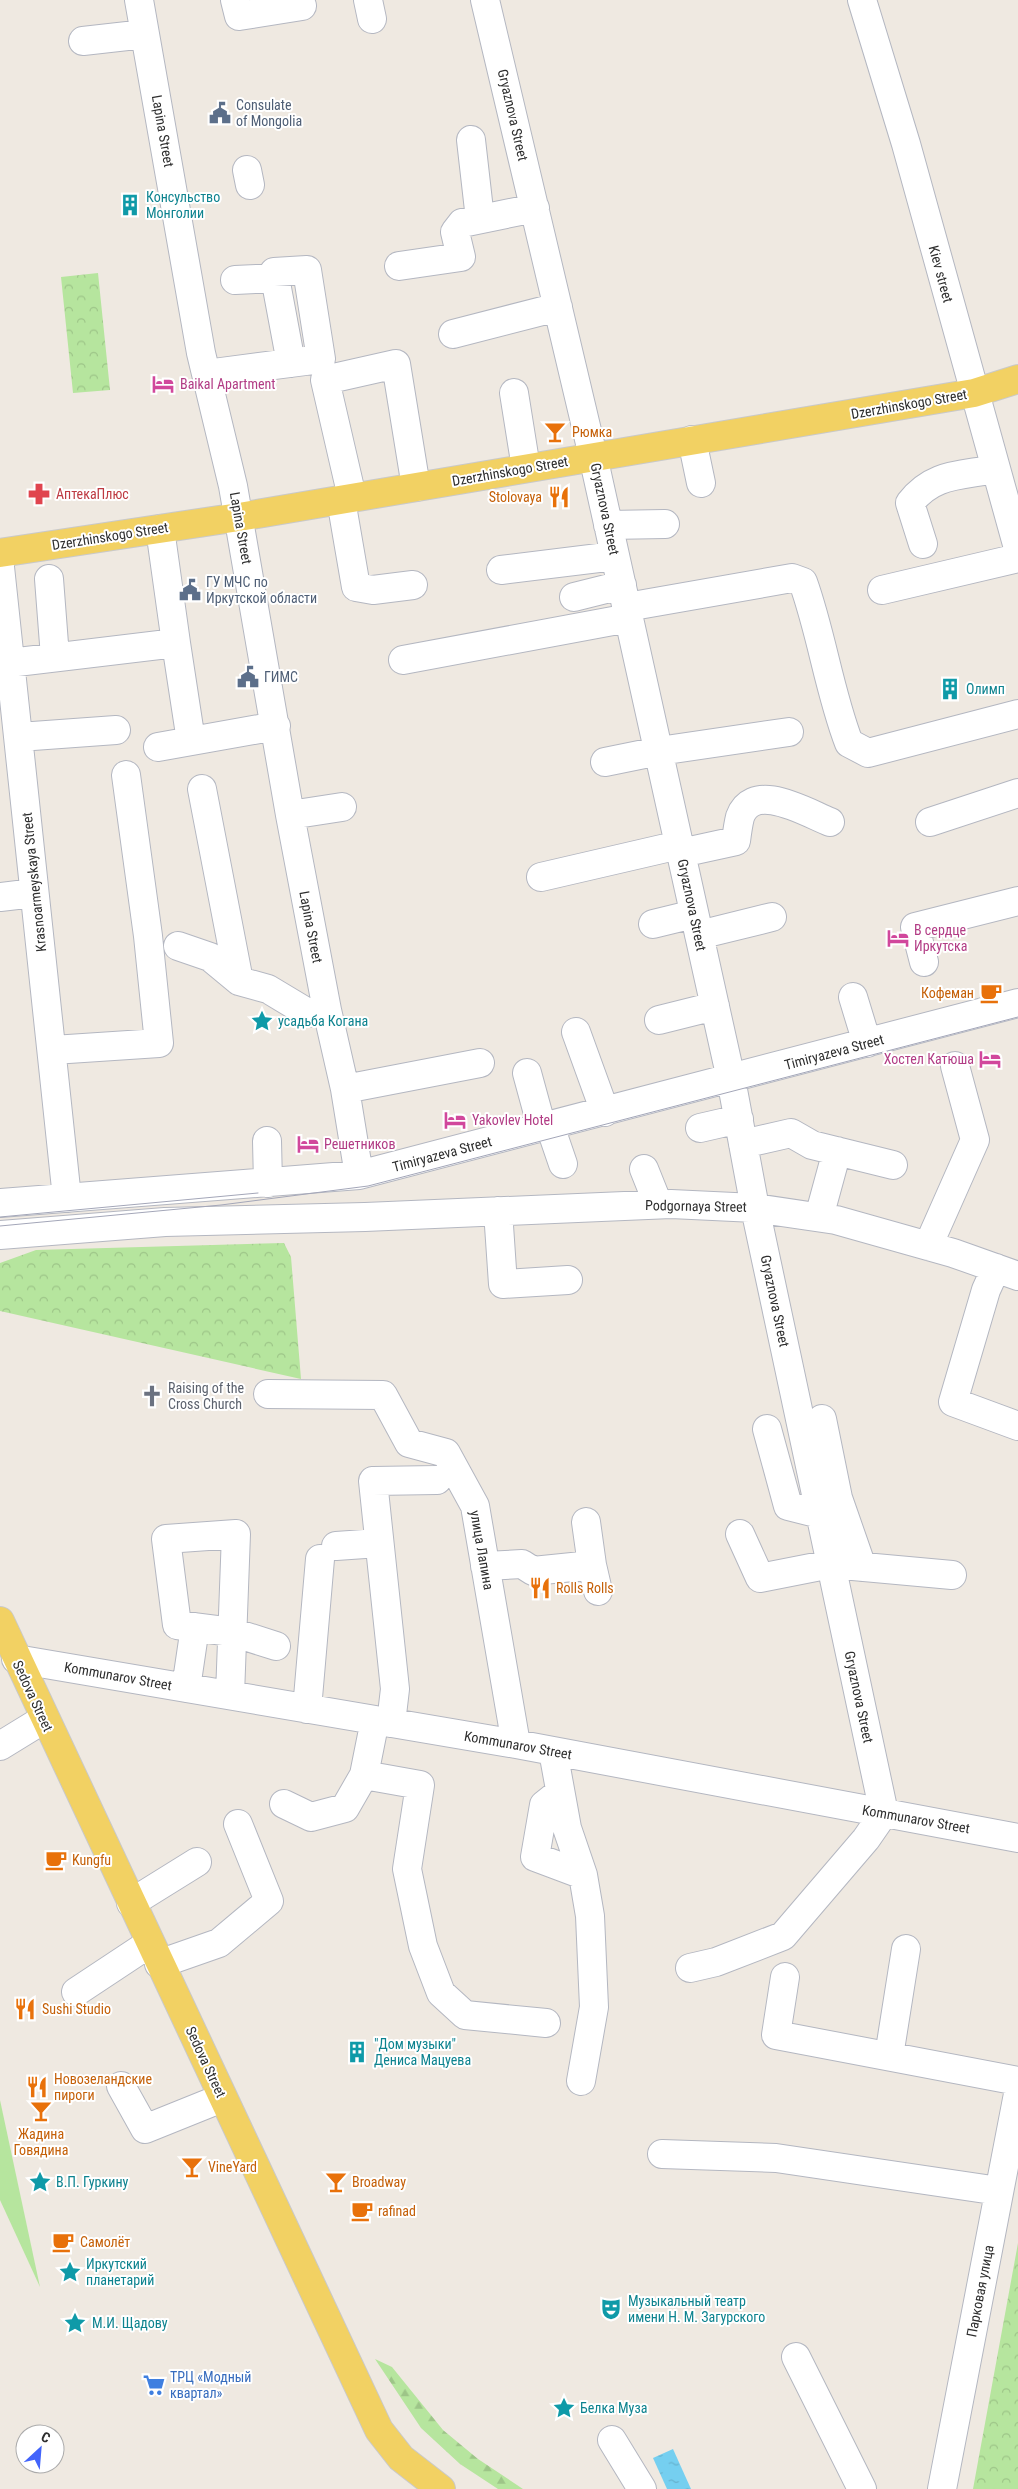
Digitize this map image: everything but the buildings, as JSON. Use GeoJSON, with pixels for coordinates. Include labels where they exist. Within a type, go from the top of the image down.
{"type":"FeatureCollection","features":[{"type":"Feature","properties":{"kind":"main road","name":"Dzerzhinskogo Street"},"geometry":{"type":"LineString","coordinates":[[0,553],[239,517],[974,393],[1018,379]]}},
{"type":"Feature","properties":{"kind":"main road","name":"Sedova Street"},"geometry":{"type":"LineString","coordinates":[[1,1628],[379,2430],[401,2458],[433,2486]]}},
{"type":"Feature","properties":{"kind":"street","name":"Lapina Street"},"geometry":{"type":"LineString","coordinates":[[139,0],[206,374],[239,517],[290,815],[327,1010],[345,1089],[359,1175]]}},
{"type":"Feature","properties":{"kind":"street"},"geometry":{"type":"LineString","coordinates":[[235,0],[239,16],[302,6],[300,0]]}},
{"type":"Feature","properties":{"kind":"street","name":"Kiev street"},"geometry":{"type":"LineString","coordinates":[[862,0],[906,144],[1018,548]]}},
{"type":"Feature","properties":{"kind":"street","name":"Gryaznova Street"},"geometry":{"type":"LineString","coordinates":[[486,1],[593,456],[697,924],[731,1079],[755,1208],[884,1813]]}},
{"type":"Feature","properties":{"kind":"street"},"geometry":{"type":"LineString","coordinates":[[83,41],[145,34]]}},
{"type":"Feature","properties":{"kind":"street"},"geometry":{"type":"LineString","coordinates":[[471,140],[480,219]]}},
{"type":"Feature","properties":{"kind":"street"},"geometry":{"type":"LineString","coordinates":[[399,266],[461,257],[455,232],[462,223],[535,208]]}},
{"type":"Feature","properties":{"kind":"street"},"geometry":{"type":"LineString","coordinates":[[206,374],[321,360],[307,270],[274,272],[275,278],[235,280]]}},
{"type":"Feature","properties":{"kind":"street"},"geometry":{"type":"LineString","coordinates":[[453,334],[558,307]]}},
{"type":"Feature","properties":{"kind":"street"},"geometry":{"type":"LineString","coordinates":[[413,585],[373,590],[356,586],[346,499],[325,380],[396,364],[416,487]]}},
{"type":"Feature","properties":{"kind":"street"},"geometry":{"type":"LineString","coordinates":[[514,393],[526,468]]}},
{"type":"Feature","properties":{"kind":"street"},"geometry":{"type":"LineString","coordinates":[[692,440],[701,483]]}},
{"type":"Feature","properties":{"kind":"street"},"geometry":{"type":"LineString","coordinates":[[923,544],[910,503],[920,490],[935,480],[995,469]]}},
{"type":"Feature","properties":{"kind":"street"},"geometry":{"type":"LineString","coordinates":[[608,525],[665,524]]}},
{"type":"Feature","properties":{"kind":"street"},"geometry":{"type":"LineString","coordinates":[[160,529],[191,741]]}},
{"type":"Feature","properties":{"kind":"street"},"geometry":{"type":"LineString","coordinates":[[501,570],[615,556]]}},
{"type":"Feature","properties":{"kind":"street"},"geometry":{"type":"LineString","coordinates":[[882,590],[1018,558]]}},
{"type":"Feature","properties":{"kind":"street","name":"Krasnoarmeyskaya Street"},"geometry":{"type":"LineString","coordinates":[[0,567],[6,664],[19,737],[67,1198]]}},
{"type":"Feature","properties":{"kind":"street"},"geometry":{"type":"LineString","coordinates":[[403,660],[626,603],[792,578],[803,582],[810,601],[840,719],[849,743],[868,753],[1018,714]]}},
{"type":"Feature","properties":{"kind":"street"},"geometry":{"type":"LineString","coordinates":[[49,579],[55,657]]}},
{"type":"Feature","properties":{"kind":"street"},"geometry":{"type":"LineString","coordinates":[[574,597],[626,603]]}},
{"type":"Feature","properties":{"kind":"street"},"geometry":{"type":"LineString","coordinates":[[6,664],[176,643]]}},
{"type":"Feature","properties":{"kind":"street"},"geometry":{"type":"LineString","coordinates":[[158,747],[276,726]]}},
{"type":"Feature","properties":{"kind":"street"},"geometry":{"type":"LineString","coordinates":[[19,737],[116,730]]}},
{"type":"Feature","properties":{"kind":"street"},"geometry":{"type":"LineString","coordinates":[[605,762],[659,751],[789,732]]}},
{"type":"Feature","properties":{"kind":"street"},"geometry":{"type":"LineString","coordinates":[[53,1050],[159,1043],[148,936],[126,775]]}},
{"type":"Feature","properties":{"kind":"street"},"geometry":{"type":"LineString","coordinates":[[202,789],[239,981]]}},
{"type":"Feature","properties":{"kind":"street"},"geometry":{"type":"LineString","coordinates":[[930,822],[1018,794]]}},
{"type":"Feature","properties":{"kind":"street"},"geometry":{"type":"LineString","coordinates":[[541,877],[680,849],[736,841],[740,816],[751,802],[768,798],[830,822]]}},
{"type":"Feature","properties":{"kind":"street"},"geometry":{"type":"LineString","coordinates":[[290,815],[342,807]]}},
{"type":"Feature","properties":{"kind":"street"},"geometry":{"type":"LineString","coordinates":[[0,897],[34,893]]}},
{"type":"Feature","properties":{"kind":"street"},"geometry":{"type":"LineString","coordinates":[[924,962],[915,927],[1018,901]]}},
{"type":"Feature","properties":{"kind":"street"},"geometry":{"type":"LineString","coordinates":[[653,924],[697,924],[772,917]]}},
{"type":"Feature","properties":{"kind":"street"},"geometry":{"type":"LineString","coordinates":[[178,946],[210,957],[239,981],[268,989],[308,1013],[327,1010]]}},
{"type":"Feature","properties":{"kind":"street"},"geometry":{"type":"LineString","coordinates":[[853,997],[867,1043]]}},
{"type":"Feature","properties":{"kind":"street","name":"Timiryazeva Street"},"geometry":{"type":"LineString","coordinates":[[0,1203],[359,1175],[1018,1003]]}},
{"type":"Feature","properties":{"kind":"street"},"geometry":{"type":"LineString","coordinates":[[659,1020],[714,1006]]}},
{"type":"Feature","properties":{"kind":"street"},"geometry":{"type":"LineString","coordinates":[[576,1032],[605,1112]]}},
{"type":"Feature","properties":{"kind":"street"},"geometry":{"type":"LineString","coordinates":[[345,1089],[480,1063]]}},
{"type":"Feature","properties":{"kind":"street"},"geometry":{"type":"LineString","coordinates":[[928,1246],[974,1140],[955,1066]]}},
{"type":"Feature","properties":{"kind":"street"},"geometry":{"type":"LineString","coordinates":[[527,1073],[546,1127],[563,1164]]}},
{"type":"Feature","properties":{"kind":"street"},"geometry":{"type":"LineString","coordinates":[[700,1128],[741,1132],[791,1133],[812,1145],[893,1165]]}},
{"type":"Feature","properties":{"kind":"street"},"geometry":{"type":"LineString","coordinates":[[267,1142],[268,1183]]}},
{"type":"Feature","properties":{"kind":"street"},"geometry":{"type":"LineString","coordinates":[[819,1217],[837,1151]]}},
{"type":"Feature","properties":{"kind":"street"},"geometry":{"type":"LineString","coordinates":[[644,1169],[658,1204]]}},
{"type":"Feature","properties":{"kind":"street","name":"Podgornaya Street"},"geometry":{"type":"LineString","coordinates":[[0,1236],[165,1222],[365,1217],[658,1204],[755,1208],[819,1217],[928,1246],[1007,1272]]}},
{"type":"Feature","properties":{"kind":"street"},"geometry":{"type":"LineString","coordinates":[[498,1211],[503,1284],[568,1280]]}},
{"type":"Feature","properties":{"kind":"street"},"geometry":{"type":"LineString","coordinates":[[1007,1272],[986,1290],[953,1402],[1018,1426]]}},
{"type":"Feature","properties":{"kind":"street","name":"улица Лапина"},"geometry":{"type":"LineString","coordinates":[[268,1394],[383,1395],[409,1442],[446,1453],[475,1506],[516,1744]]}},
{"type":"Feature","properties":{"kind":"street"},"geometry":{"type":"LineString","coordinates":[[822,1419],[838,1498],[862,1567]]}},
{"type":"Feature","properties":{"kind":"street"},"geometry":{"type":"LineString","coordinates":[[767,1429],[788,1506],[820,1514]]}},
{"type":"Feature","properties":{"kind":"street"},"geometry":{"type":"LineString","coordinates":[[284,1804],[311,1817],[345,1808],[364,1775],[395,1689],[373,1480],[437,1480]]}},
{"type":"Feature","properties":{"kind":"street"},"geometry":{"type":"LineString","coordinates":[[486,1566],[522,1564],[533,1570],[595,1578],[586,1522]]}},
{"type":"Feature","properties":{"kind":"street"},"geometry":{"type":"LineString","coordinates":[[230,1695],[232,1632],[236,1534],[166,1540],[177,1625],[232,1632],[276,1646]]}},
{"type":"Feature","properties":{"kind":"street"},"geometry":{"type":"LineString","coordinates":[[740,1534],[760,1578],[831,1564],[952,1576]]}},
{"type":"Feature","properties":{"kind":"street"},"geometry":{"type":"LineString","coordinates":[[307,1708],[328,1552],[380,1543]]}},
{"type":"Feature","properties":{"kind":"street"},"geometry":{"type":"LineString","coordinates":[[186,1688],[195,1627]]}},
{"type":"Feature","properties":{"kind":"street","name":"Kommunarov Street"},"geometry":{"type":"LineString","coordinates":[[16,1659],[516,1744],[1018,1838]]}},
{"type":"Feature","properties":{"kind":"street"},"geometry":{"type":"LineString","coordinates":[[0,1746],[44,1719]]}},
{"type":"Feature","properties":{"kind":"street"},"geometry":{"type":"LineString","coordinates":[[553,1751],[559,1793],[567,1828],[583,1875],[590,1916],[594,2007],[581,2081]]}},
{"type":"Feature","properties":{"kind":"street"},"geometry":{"type":"LineString","coordinates":[[364,1775],[420,1785],[407,1870],[423,1946],[441,1993],[465,2015],[546,2023]]}},
{"type":"Feature","properties":{"kind":"street"},"geometry":{"type":"LineString","coordinates":[[559,1793],[544,1805],[535,1857],[583,1875]]}},
{"type":"Feature","properties":{"kind":"street"},"geometry":{"type":"LineString","coordinates":[[690,1968],[716,1962],[783,1936],[866,1839],[884,1813]]}},
{"type":"Feature","properties":{"kind":"street"},"geometry":{"type":"LineString","coordinates":[[76,1992],[155,1954],[219,1943],[269,1901],[238,1824]]}},
{"type":"Feature","properties":{"kind":"street"},"geometry":{"type":"LineString","coordinates":[[131,1903],[197,1862]]}},
{"type":"Feature","properties":{"kind":"street"},"geometry":{"type":"LineString","coordinates":[[889,2056],[906,1948]]}},
{"type":"Feature","properties":{"kind":"street"},"geometry":{"type":"LineString","coordinates":[[786,1977],[776,2035],[1018,2081]]}},
{"type":"Feature","properties":{"kind":"street"},"geometry":{"type":"LineString","coordinates":[[121,2086],[145,2129],[222,2098]]}},
{"type":"Feature","properties":{"kind":"street","name":"Парковая улица"},"geometry":{"type":"LineString","coordinates":[[942,2489],[1018,2094]]}},
{"type":"Feature","properties":{"kind":"street"},"geometry":{"type":"LineString","coordinates":[[662,2154],[776,2158],[999,2191]]}},
{"type":"Feature","properties":{"kind":"street"},"geometry":{"type":"LineString","coordinates":[[796,2357],[862,2489]]}},
{"type":"Feature","properties":{"kind":"street"},"geometry":{"type":"LineString","coordinates":[[612,2440],[642,2489]]}},
{"type":"Feature","properties":{"kind":"green space"},"geometry":{"type":"Polygon","coordinates":[[[98,273],[110,390],[73,393],[61,277],[98,273]]]}},
{"type":"Feature","properties":{"kind":"green space"},"geometry":{"type":"Polygon","coordinates":[[[284,1243],[291,1257],[301,1379],[0,1311],[0,1263],[36,1250],[284,1243]]]}},
{"type":"Feature","properties":{"kind":"green space"},"geometry":{"type":"Polygon","coordinates":[[[0,2100],[40,2287],[0,2200],[0,2100]]]}},
{"type":"Feature","properties":{"kind":"green space"},"geometry":{"type":"Polygon","coordinates":[[[1018,2243],[1018,2489],[973,2489],[1018,2243]]]}},
{"type":"Feature","properties":{"kind":"green space"},"geometry":{"type":"Polygon","coordinates":[[[375,2359],[392,2367],[443,2430],[478,2459],[523,2489],[498,2489],[460,2464],[421,2428],[375,2359]]]}},
{"type":"Feature","properties":{"kind":"water"},"geometry":{"type":"Polygon","coordinates":[[[673,2449],[691,2489],[667,2489],[653,2458],[673,2449]]]}},
{"type":"Feature","properties":{"kind":"tram line"},"geometry":{"type":"LineString","coordinates":[[0,1226],[221,1205],[368,1186],[1018,1017]]}},
{"type":"Feature","properties":{"kind":"tram line"},"geometry":{"type":"LineString","coordinates":[[0,1217],[258,1193]]}},
{"type":"Feature","properties":{"kind":"place","name":"Consulate of Mongolia"},"geometry":{"type":"Point","coordinates":[220,113]}},
{"type":"Feature","properties":{"kind":"place","name":"Консульство Монголии"},"geometry":{"type":"Point","coordinates":[130,205]}},
{"type":"Feature","properties":{"kind":"place","name":"Baikal Apartment"},"geometry":{"type":"Point","coordinates":[163,384]}},
{"type":"Feature","properties":{"kind":"place","name":"Рюмка"},"geometry":{"type":"Point","coordinates":[555,432]}},
{"type":"Feature","properties":{"kind":"place","name":"АптекаПлюс"},"geometry":{"type":"Point","coordinates":[39,494]}},
{"type":"Feature","properties":{"kind":"place","name":"Stolovaya"},"geometry":{"type":"Point","coordinates":[559,497]}},
{"type":"Feature","properties":{"kind":"place","name":"ГУ МЧС по Иркутской области"},"geometry":{"type":"Point","coordinates":[190,590]}},
{"type":"Feature","properties":{"kind":"place","name":"ГИМС"},"geometry":{"type":"Point","coordinates":[248,677]}},
{"type":"Feature","properties":{"kind":"place","name":"Олимп"},"geometry":{"type":"Point","coordinates":[950,689]}},
{"type":"Feature","properties":{"kind":"place","name":"В сердце Иркутска"},"geometry":{"type":"Point","coordinates":[898,938]}},
{"type":"Feature","properties":{"kind":"place","name":"Кофеман"},"geometry":{"type":"Point","coordinates":[991,993]}},
{"type":"Feature","properties":{"kind":"place","name":"усадьба Когана"},"geometry":{"type":"Point","coordinates":[262,1021]}},
{"type":"Feature","properties":{"kind":"place","name":"Хостел Катюша"},"geometry":{"type":"Point","coordinates":[990,1059]}},
{"type":"Feature","properties":{"kind":"place","name":"Yakovlev Hotel"},"geometry":{"type":"Point","coordinates":[455,1120]}},
{"type":"Feature","properties":{"kind":"place","name":"Решетников"},"geometry":{"type":"Point","coordinates":[308,1144]}},
{"type":"Feature","properties":{"kind":"place","name":"Raising of the Cross Church"},"geometry":{"type":"Point","coordinates":[152,1396]}},
{"type":"Feature","properties":{"kind":"place","name":"Rolls Rolls"},"geometry":{"type":"Point","coordinates":[540,1588]}},
{"type":"Feature","properties":{"kind":"place","name":"Kungfu"},"geometry":{"type":"Point","coordinates":[56,1860]}},
{"type":"Feature","properties":{"kind":"place","name":"Sushi Studio"},"geometry":{"type":"Point","coordinates":[25,2009]}},
{"type":"Feature","properties":{"kind":"place","name":"\"Дом музыки\" Дениса Мацуева"},"geometry":{"type":"Point","coordinates":[357,2052]}},
{"type":"Feature","properties":{"kind":"place","name":"Новозеландские пироги"},"geometry":{"type":"Point","coordinates":[37,2087]}},
{"type":"Feature","properties":{"kind":"place","name":"Жадина Говядина"},"geometry":{"type":"Point","coordinates":[41,2111]}},
{"type":"Feature","properties":{"kind":"place","name":"VineYard"},"geometry":{"type":"Point","coordinates":[192,2167]}},
{"type":"Feature","properties":{"kind":"place","name":"В.П. Гуркину"},"geometry":{"type":"Point","coordinates":[40,2182]}},
{"type":"Feature","properties":{"kind":"place","name":"Broadway"},"geometry":{"type":"Point","coordinates":[336,2182]}},
{"type":"Feature","properties":{"kind":"place","name":"rafinad"},"geometry":{"type":"Point","coordinates":[362,2211]}},
{"type":"Feature","properties":{"kind":"place","name":"Самолёт"},"geometry":{"type":"Point","coordinates":[63,2242]}},
{"type":"Feature","properties":{"kind":"place","name":"Иркутский планетарий"},"geometry":{"type":"Point","coordinates":[70,2272]}},
{"type":"Feature","properties":{"kind":"place","name":"Музыкальный театр имени Н. М. Загурского"},"geometry":{"type":"Point","coordinates":[611,2309]}},
{"type":"Feature","properties":{"kind":"place","name":"М.И. Щадову"},"geometry":{"type":"Point","coordinates":[75,2323]}},
{"type":"Feature","properties":{"kind":"place","name":"ТРЦ «Модный квартал»"},"geometry":{"type":"Point","coordinates":[154,2385]}},
{"type":"Feature","properties":{"kind":"place","name":"Белка Муза"},"geometry":{"type":"Point","coordinates":[564,2408]}}]}
